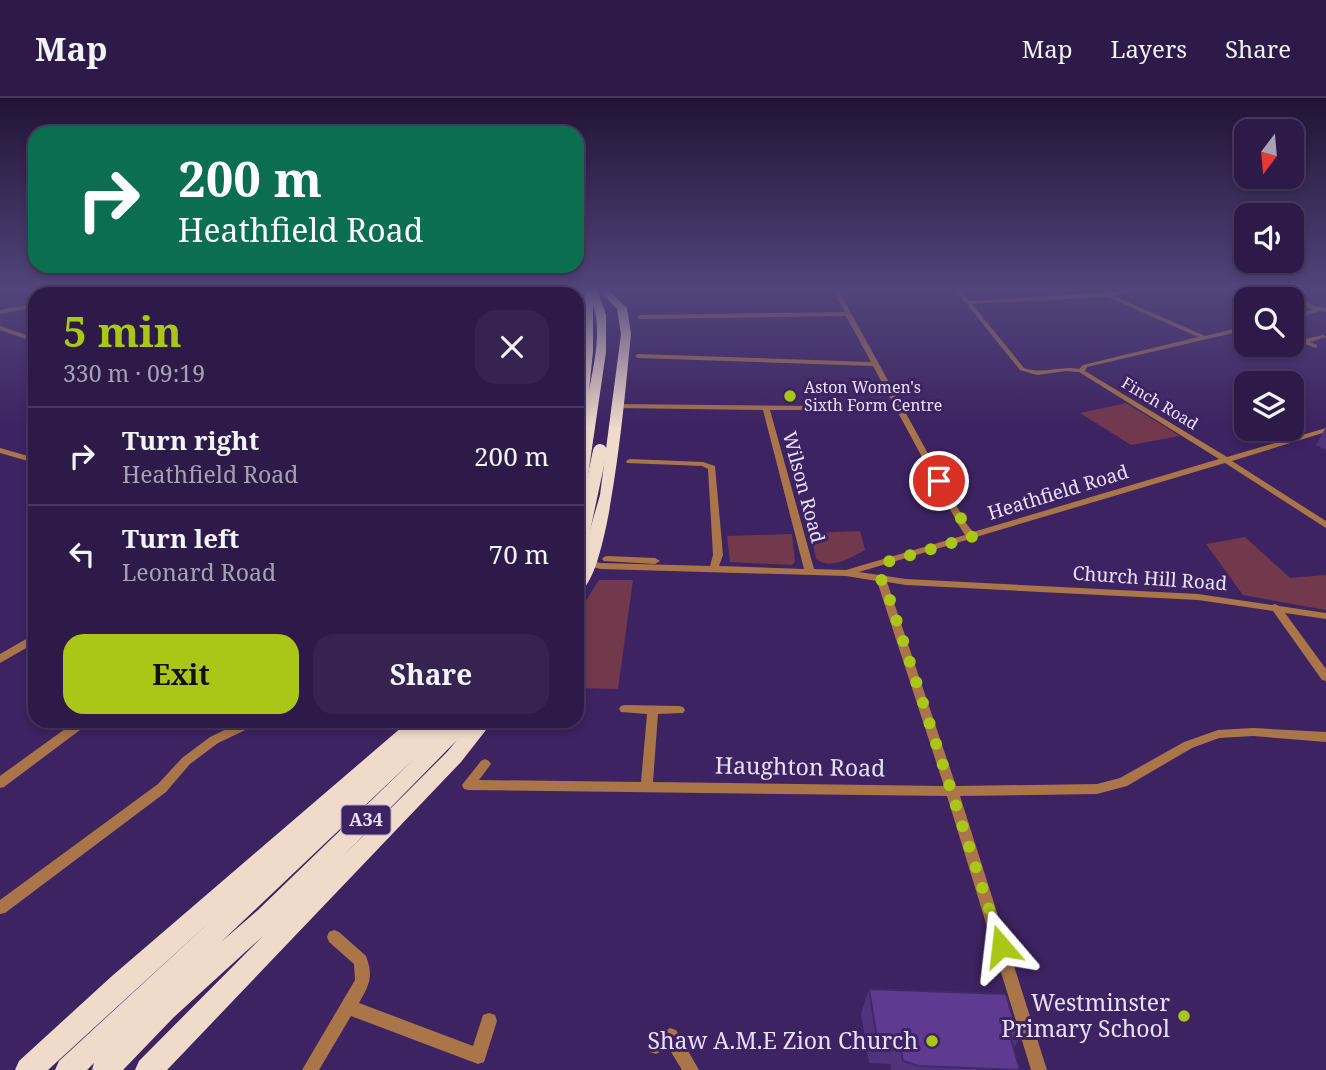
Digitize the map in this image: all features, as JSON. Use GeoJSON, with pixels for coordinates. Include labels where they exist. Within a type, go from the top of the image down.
{"type":"FeatureCollection","features":[{"type":"Feature","properties":{"kind":"highway"},"geometry":{"type":"LineString","coordinates":[[584,365],[589,336]]}},
{"type":"Feature","properties":{"kind":"highway"},"geometry":{"type":"LineString","coordinates":[[584,457],[601,352],[601,336]]}},
{"type":"Feature","properties":{"kind":"highway"},"geometry":{"type":"LineString","coordinates":[[584,539],[613,382],[617,336]]}},
{"type":"Feature","properties":{"kind":"highway"},"geometry":{"type":"LineString","coordinates":[[584,553],[600,521],[607,495],[626,336]]}},
{"type":"Feature","properties":{"kind":"highway"},"geometry":{"type":"LineString","coordinates":[[584,531],[600,521]]}},
{"type":"Feature","properties":{"kind":"highway"},"geometry":{"type":"LineString","coordinates":[[28,1070],[413,728]]}},
{"type":"Feature","properties":{"kind":"highway","name":"A34"},"geometry":{"type":"LineString","coordinates":[[68,1070],[434,728]]}},
{"type":"Feature","properties":{"kind":"highway","name":"A34"},"geometry":{"type":"LineString","coordinates":[[105,1070],[165,1008],[266,918],[457,728]]}},
{"type":"Feature","properties":{"kind":"highway"},"geometry":{"type":"LineString","coordinates":[[148,1070],[454,757],[478,728]]}},
{"type":"Feature","properties":{"kind":"street"},"geometry":{"type":"LineString","coordinates":[[861,336],[962,524],[972,537]]}},
{"type":"Feature","properties":{"kind":"street"},"geometry":{"type":"LineString","coordinates":[[995,336],[1022,369],[1036,373],[1069,369],[1081,371]]}},
{"type":"Feature","properties":{"kind":"street"},"geometry":{"type":"LineString","coordinates":[[1201,336],[1205,338]]}},
{"type":"Feature","properties":{"kind":"street","name":"Finch Road"},"geometry":{"type":"LineString","coordinates":[[1212,336],[1085,366],[1081,371],[1326,525]]}},
{"type":"Feature","properties":{"kind":"street"},"geometry":{"type":"LineString","coordinates":[[1305,341],[1323,337]]}},
{"type":"Feature","properties":{"kind":"street"},"geometry":{"type":"LineString","coordinates":[[1305,341],[1315,346]]}},
{"type":"Feature","properties":{"kind":"street"},"geometry":{"type":"LineString","coordinates":[[638,357],[875,364]]}},
{"type":"Feature","properties":{"kind":"street","name":"Wilson Road"},"geometry":{"type":"LineString","coordinates":[[617,406],[815,408]]}},
{"type":"Feature","properties":{"kind":"street","name":"Wilson Road"},"geometry":{"type":"LineString","coordinates":[[766,409],[810,573]]}},
{"type":"Feature","properties":{"kind":"street","name":"Heathfield Road"},"geometry":{"type":"LineString","coordinates":[[584,562],[601,566],[846,573],[1326,430]]}},
{"type":"Feature","properties":{"kind":"street"},"geometry":{"type":"LineString","coordinates":[[0,450],[28,459]]}},
{"type":"Feature","properties":{"kind":"street"},"geometry":{"type":"LineString","coordinates":[[630,460],[703,464],[712,468],[718,555],[714,569]]}},
{"type":"Feature","properties":{"kind":"street"},"geometry":{"type":"LineString","coordinates":[[887,562],[881,579],[952,791],[1039,1070]]}},
{"type":"Feature","properties":{"kind":"street","name":"Church Hill Road"},"geometry":{"type":"LineString","coordinates":[[846,573],[937,584],[971,583],[1198,597],[1326,616]]}},
{"type":"Feature","properties":{"kind":"street"},"geometry":{"type":"LineString","coordinates":[[1276,607],[1326,677]]}},
{"type":"Feature","properties":{"kind":"street"},"geometry":{"type":"LineString","coordinates":[[0,659],[28,642]]}},
{"type":"Feature","properties":{"kind":"street"},"geometry":{"type":"LineString","coordinates":[[625,709],[679,710]]}},
{"type":"Feature","properties":{"kind":"street"},"geometry":{"type":"LineString","coordinates":[[648,786],[653,710]]}},
{"type":"Feature","properties":{"kind":"street"},"geometry":{"type":"LineString","coordinates":[[0,783],[75,728]]}},
{"type":"Feature","properties":{"kind":"street"},"geometry":{"type":"LineString","coordinates":[[0,908],[162,788],[186,761],[214,740],[239,728]]}},
{"type":"Feature","properties":{"kind":"street","name":"Haughton Road"},"geometry":{"type":"LineString","coordinates":[[485,764],[468,785],[952,791],[1097,789],[1123,782],[1188,745],[1218,734],[1253,732],[1326,737]]}},
{"type":"Feature","properties":{"kind":"street"},"geometry":{"type":"LineString","coordinates":[[310,1070],[363,981],[361,961],[334,937]]}},
{"type":"Feature","properties":{"kind":"street"},"geometry":{"type":"LineString","coordinates":[[349,1007],[478,1056],[489,1021]]}},
{"type":"Feature","properties":{"kind":"street"},"geometry":{"type":"LineString","coordinates":[[656,1046],[670,1036],[691,1070]]}},
{"type":"Feature","properties":{"kind":"shaded area"},"geometry":{"type":"Polygon","coordinates":[[[1126,403],[1180,436],[1131,445],[1080,413],[1126,403]]]}},
{"type":"Feature","properties":{"kind":"shaded area"},"geometry":{"type":"Polygon","coordinates":[[[860,531],[865,550],[834,563],[816,559],[811,533],[860,531]]]}},
{"type":"Feature","properties":{"kind":"shaded area"},"geometry":{"type":"Polygon","coordinates":[[[792,534],[795,562],[792,565],[730,562],[727,536],[792,534]]]}},
{"type":"Feature","properties":{"kind":"shaded area"},"geometry":{"type":"Polygon","coordinates":[[[1245,537],[1290,578],[1326,575],[1326,610],[1243,595],[1206,544],[1245,537]]]}},
{"type":"Feature","properties":{"kind":"shaded area"},"geometry":{"type":"Polygon","coordinates":[[[599,580],[633,580],[618,689],[584,688],[584,604],[599,580]]]}},
{"type":"Feature","properties":{"kind":"building"},"geometry":{"type":"Polygon","coordinates":[[[869,989],[1006,994],[1019,1039],[1011,1039],[1020,1070],[919,1066],[903,1061],[899,1040],[877,1039],[869,989]]]}},
{"type":"Feature","properties":{"kind":"place","name":"Aston Women's Sixth Form Centre"},"geometry":{"type":"Point","coordinates":[790,396]}},
{"type":"Feature","properties":{"kind":"place","name":"Westminster Primary School"},"geometry":{"type":"Point","coordinates":[1184,1016]}},
{"type":"Feature","properties":{"kind":"place","name":"Shaw A.M.E Zion Church"},"geometry":{"type":"Point","coordinates":[932,1041]}},
{"type":"Feature","properties":{"kind":"route"},"geometry":{"type":"LineString","coordinates":[[939,481],[972,537],[887,562],[881,579],[1001,946]]}}]}
